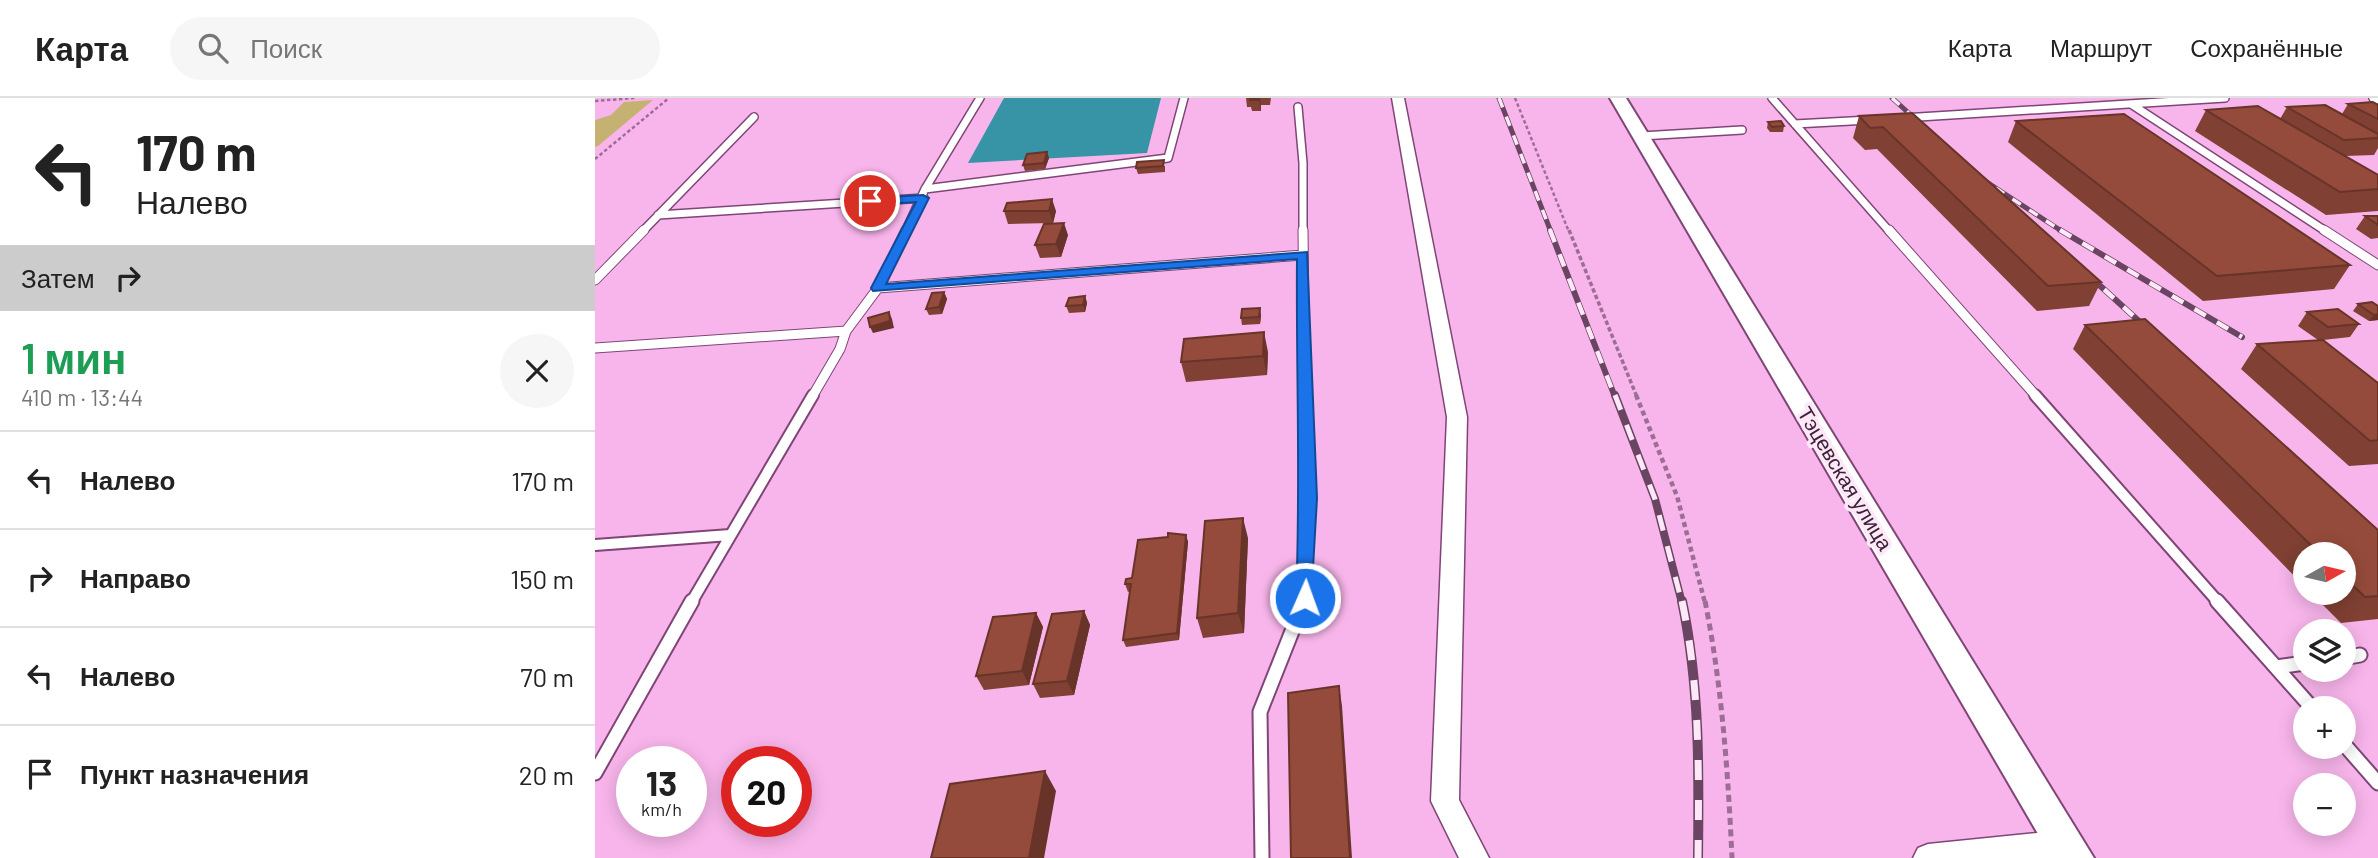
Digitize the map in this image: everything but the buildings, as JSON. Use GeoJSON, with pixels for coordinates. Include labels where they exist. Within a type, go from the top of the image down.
{"type":"FeatureCollection","features":[{"type":"Feature","properties":{"kind":"street"},"geometry":{"type":"LineString","coordinates":[[1398,98],[1457,417],[1444,801],[1473,858]]}},
{"type":"Feature","properties":{"kind":"street","name":"Тэцевская улица"},"geometry":{"type":"LineString","coordinates":[[1618,98],[2070,851]]}},
{"type":"Feature","properties":{"kind":"street"},"geometry":{"type":"LineString","coordinates":[[1928,858],[2070,851]]}},
{"type":"Feature","properties":{"kind":"lane"},"geometry":{"type":"LineString","coordinates":[[595,774],[730,535],[840,349],[846,331],[878,288],[924,193],[980,98]]}},
{"type":"Feature","properties":{"kind":"lane"},"geometry":{"type":"LineString","coordinates":[[658,215],[924,193],[1168,158],[1184,98]]}},
{"type":"Feature","properties":{"kind":"lane"},"geometry":{"type":"LineString","coordinates":[[1772,98],[2302,696]]}},
{"type":"Feature","properties":{"kind":"lane"},"geometry":{"type":"LineString","coordinates":[[2073,98],[2086,106]]}},
{"type":"Feature","properties":{"kind":"lane"},"geometry":{"type":"LineString","coordinates":[[1892,118],[2225,98]]}},
{"type":"Feature","properties":{"kind":"lane"},"geometry":{"type":"LineString","coordinates":[[2130,104],[2378,265]]}},
{"type":"Feature","properties":{"kind":"lane"},"geometry":{"type":"LineString","coordinates":[[1262,858],[1260,712],[1305,598],[1307,413],[1303,378],[1303,163],[1299,107]]}},
{"type":"Feature","properties":{"kind":"lane"},"geometry":{"type":"LineString","coordinates":[[595,280],[754,117]]}},
{"type":"Feature","properties":{"kind":"lane"},"geometry":{"type":"LineString","coordinates":[[1795,124],[1878,119]]}},
{"type":"Feature","properties":{"kind":"lane"},"geometry":{"type":"LineString","coordinates":[[1641,136],[1742,130]]}},
{"type":"Feature","properties":{"kind":"lane"},"geometry":{"type":"LineString","coordinates":[[878,288],[1303,255]]}},
{"type":"Feature","properties":{"kind":"lane"},"geometry":{"type":"LineString","coordinates":[[595,348],[846,331]]}},
{"type":"Feature","properties":{"kind":"lane"},"geometry":{"type":"LineString","coordinates":[[595,545],[730,535]]}},
{"type":"Feature","properties":{"kind":"lane"},"geometry":{"type":"LineString","coordinates":[[2356,656],[2360,655]]}},
{"type":"Feature","properties":{"kind":"lane"},"geometry":{"type":"LineString","coordinates":[[2276,667],[2293,665]]}},
{"type":"Feature","properties":{"kind":"lane"},"geometry":{"type":"LineString","coordinates":[[2356,758],[2378,783]]}},
{"type":"Feature","properties":{"kind":"path"},"geometry":{"type":"LineString","coordinates":[[595,101],[636,98]]}},
{"type":"Feature","properties":{"kind":"path"},"geometry":{"type":"LineString","coordinates":[[595,159],[669,98]]}},
{"type":"Feature","properties":{"kind":"path"},"geometry":{"type":"LineString","coordinates":[[1515,98],[1678,496],[1698,568],[1719,687],[1728,769],[1732,858]]}},
{"type":"Feature","properties":{"kind":"shaded area"},"geometry":{"type":"Polygon","coordinates":[[[1004,98],[1161,98],[1147,153],[968,163],[1004,98]]]}},
{"type":"Feature","properties":{"kind":"shaded area"},"geometry":{"type":"Polygon","coordinates":[[[653,100],[595,147],[595,120],[611,115],[624,102],[653,100]]]}},
{"type":"Feature","properties":{"kind":"railway"},"geometry":{"type":"LineString","coordinates":[[1499,98],[1551,232]]}},
{"type":"Feature","properties":{"kind":"railway"},"geometry":{"type":"LineString","coordinates":[[1892,98],[1923,126]]}},
{"type":"Feature","properties":{"kind":"railway"},"geometry":{"type":"LineString","coordinates":[[1979,177],[2063,232]]}},
{"type":"Feature","properties":{"kind":"railway"},"geometry":{"type":"LineString","coordinates":[[1550,230],[1615,397]]}},
{"type":"Feature","properties":{"kind":"railway"},"geometry":{"type":"LineString","coordinates":[[2060,230],[2242,337]]}},
{"type":"Feature","properties":{"kind":"railway"},"geometry":{"type":"LineString","coordinates":[[2085,272],[2152,333]]}},
{"type":"Feature","properties":{"kind":"railway"},"geometry":{"type":"LineString","coordinates":[[1615,395],[1655,499],[1682,603]]}},
{"type":"Feature","properties":{"kind":"railway"},"geometry":{"type":"LineString","coordinates":[[1682,601],[1695,697],[1698,858]]}},
{"type":"Feature","properties":{"kind":"route"},"geometry":{"type":"LineString","coordinates":[[870,201],[923,198],[878,288],[1303,255],[1303,378],[1307,413],[1308,498],[1305,598]]}}]}
